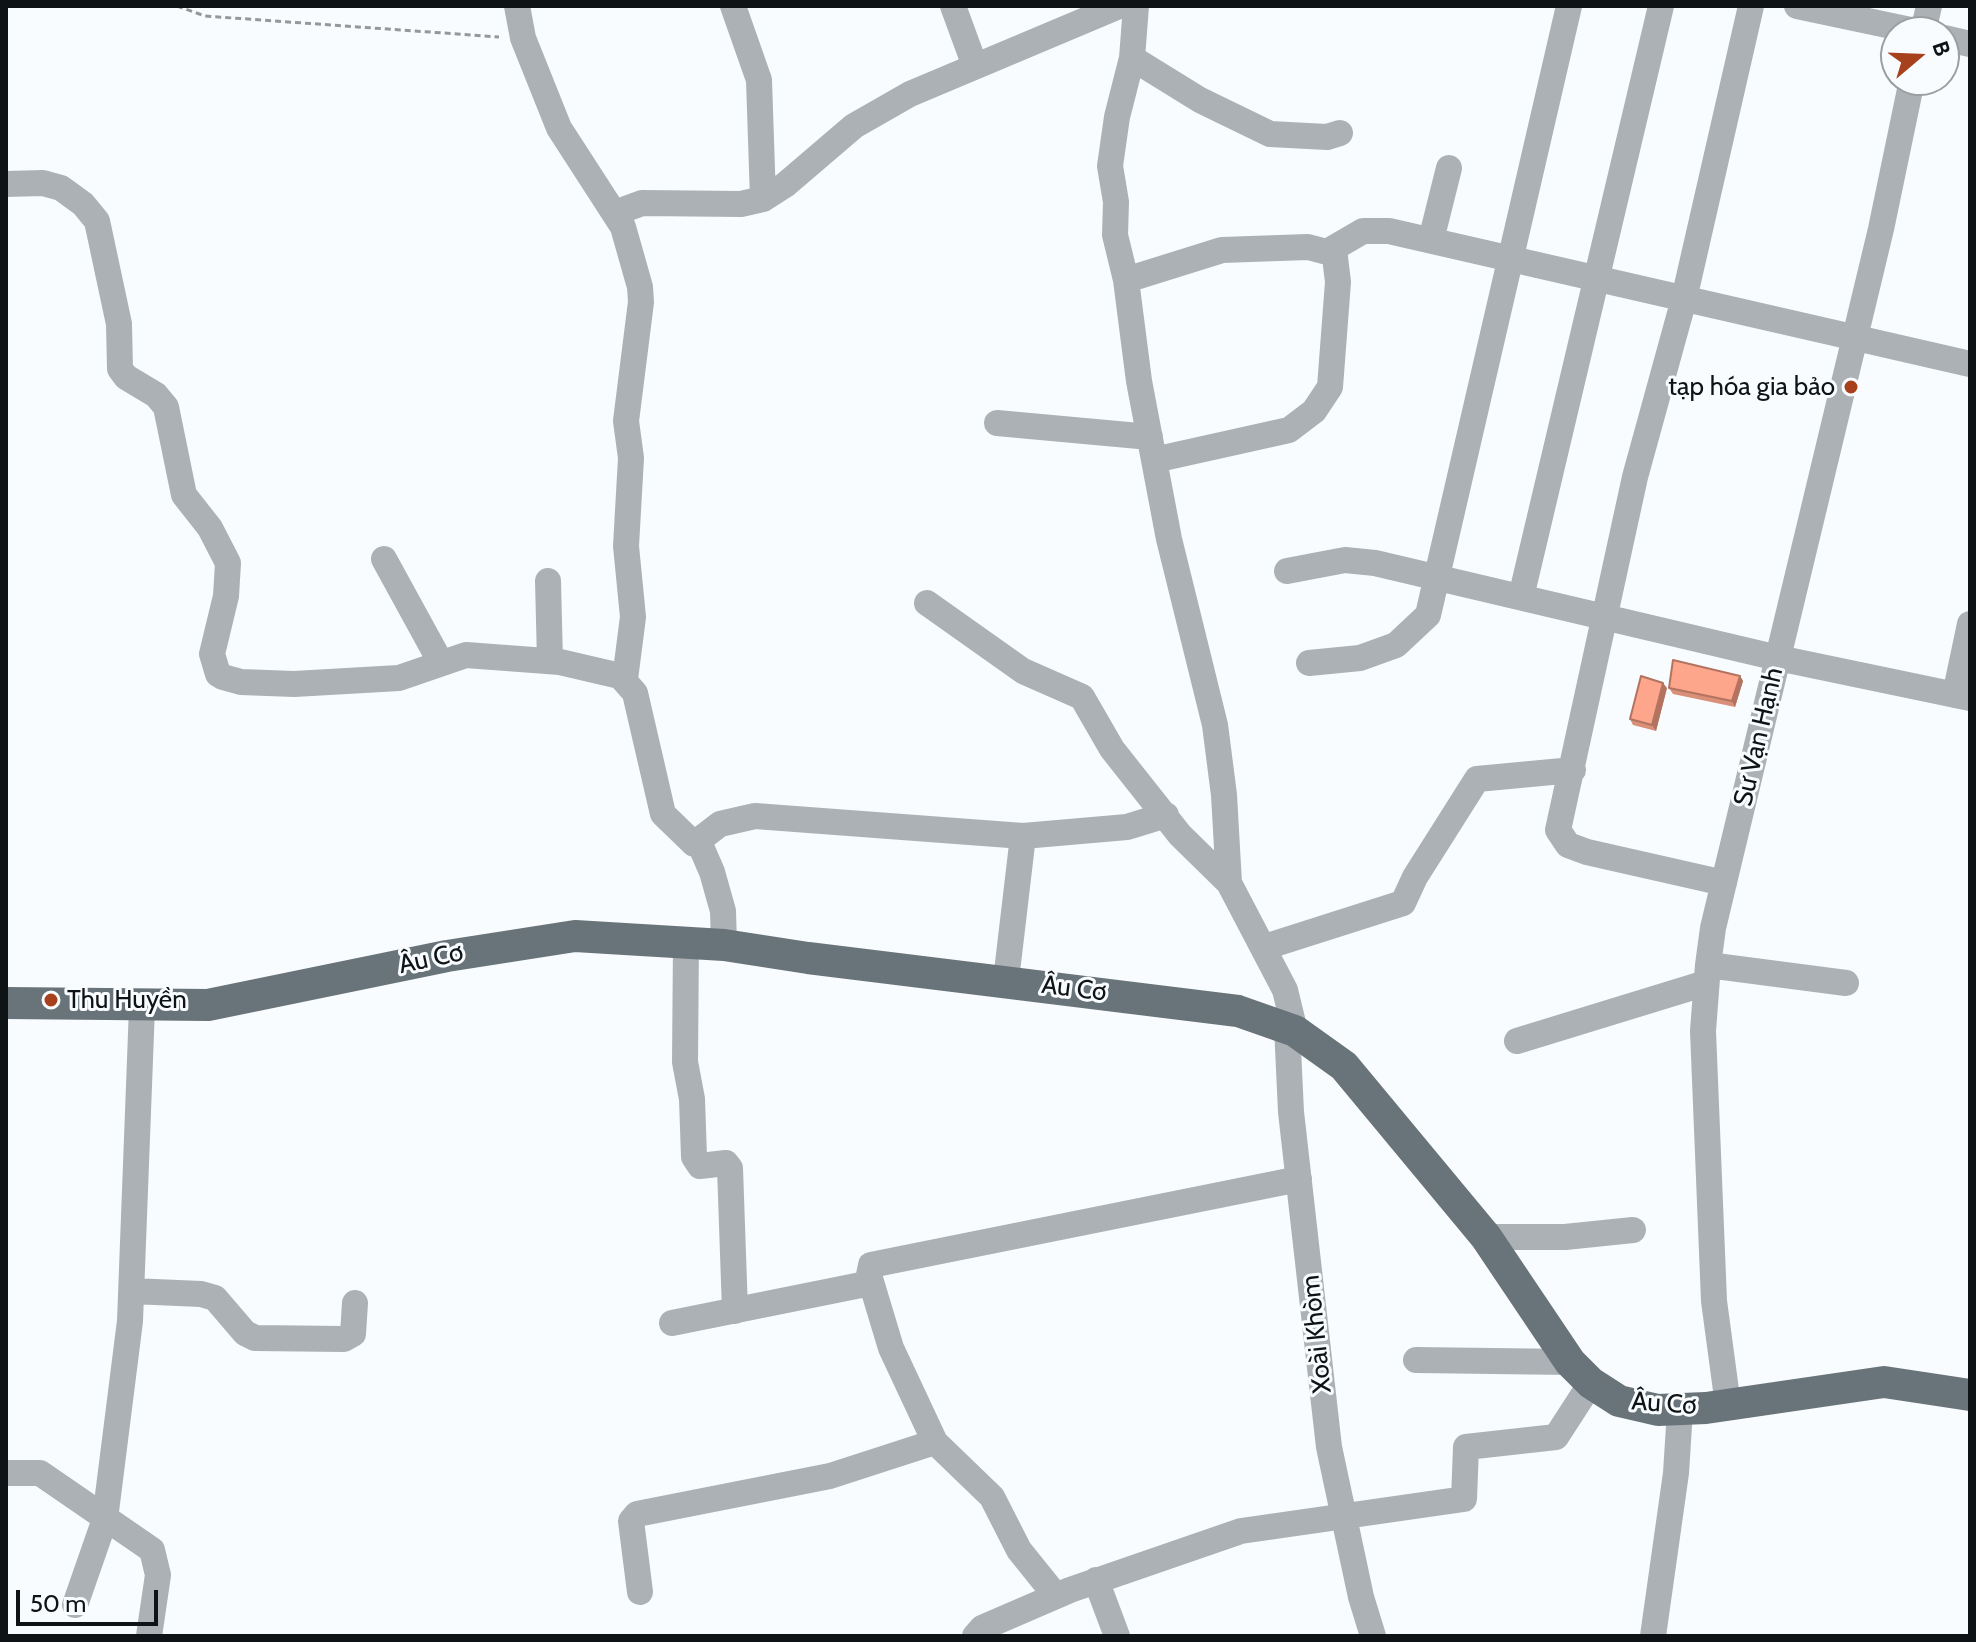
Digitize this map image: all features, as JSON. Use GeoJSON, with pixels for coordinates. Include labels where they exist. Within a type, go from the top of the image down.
{"type":"FeatureCollection","features":[{"type":"Feature","properties":{"kind":"main road","name":"Âu Cơ"},"geometry":{"type":"LineString","coordinates":[[6,1003],[142,1007],[228,1003],[447,956],[554,937],[724,945],[1238,1011],[1291,1029],[1327,1051],[1368,1092],[1486,1237],[1581,1372],[1619,1401],[1635,1406],[1680,1410],[1884,1382],[1970,1395]]}},
{"type":"Feature","properties":{"kind":"street"},"geometry":{"type":"LineString","coordinates":[[517,6],[523,38],[559,128],[615,213],[629,245],[641,302],[626,421],[631,458],[626,546],[633,617],[625,679]]}},
{"type":"Feature","properties":{"kind":"street"},"geometry":{"type":"LineString","coordinates":[[733,6],[759,80],[763,199]]}},
{"type":"Feature","properties":{"kind":"street"},"geometry":{"type":"LineString","coordinates":[[953,6],[975,66]]}},
{"type":"Feature","properties":{"kind":"street"},"geometry":{"type":"LineString","coordinates":[[615,213],[642,203],[741,204],[763,199],[785,185],[854,126],[929,85],[1119,6]]}},
{"type":"Feature","properties":{"kind":"street"},"geometry":{"type":"LineString","coordinates":[[1136,6],[1132,58],[1110,166],[1116,202],[1115,235],[1126,280],[1152,448],[1173,556],[1215,725],[1224,795],[1229,883]]}},
{"type":"Feature","properties":{"kind":"street"},"geometry":{"type":"LineString","coordinates":[[1309,663],[1360,658],[1396,645],[1428,615],[1569,6]]}},
{"type":"Feature","properties":{"kind":"street"},"geometry":{"type":"LineString","coordinates":[[1521,597],[1661,6]]}},
{"type":"Feature","properties":{"kind":"street"},"geometry":{"type":"LineString","coordinates":[[1724,883],[1568,845],[1558,830],[1635,477],[1684,299],[1751,6]]}},
{"type":"Feature","properties":{"kind":"street"},"geometry":{"type":"LineString","coordinates":[[1797,6],[1880,23]]}},
{"type":"Feature","properties":{"kind":"street"},"geometry":{"type":"LineString","coordinates":[[1132,58],[1200,100],[1270,134],[1327,137],[1340,133]]}},
{"type":"Feature","properties":{"kind":"street","name":"Sư Vạn Hạnh"},"geometry":{"type":"LineString","coordinates":[[1728,1405],[1714,1301],[1703,1031],[1707,974],[1724,883],[1881,229],[1909,96]]}},
{"type":"Feature","properties":{"kind":"street"},"geometry":{"type":"LineString","coordinates":[[1431,240],[1449,168]]}},
{"type":"Feature","properties":{"kind":"street"},"geometry":{"type":"LineString","coordinates":[[6,184],[43,183],[61,188],[83,204],[97,221],[119,324],[120,369],[126,377],[156,395],[166,407],[184,495],[210,528],[228,563],[226,596],[212,654],[218,674],[241,682],[313,683],[399,678],[466,655],[550,661],[625,679],[635,693],[643,720],[663,814],[691,843],[699,842],[720,824],[755,816],[1023,836],[1127,827],[1166,815]]}},
{"type":"Feature","properties":{"kind":"street"},"geometry":{"type":"LineString","coordinates":[[1126,280],[1233,248],[1308,247],[1327,252],[1351,236],[1369,231],[1431,240],[1509,261],[1970,364]]}},
{"type":"Feature","properties":{"kind":"street"},"geometry":{"type":"LineString","coordinates":[[997,423],[1152,448],[1289,430],[1314,411],[1330,387],[1338,282],[1334,249]]}},
{"type":"Feature","properties":{"kind":"street"},"geometry":{"type":"LineString","coordinates":[[384,559],[441,663]]}},
{"type":"Feature","properties":{"kind":"street"},"geometry":{"type":"LineString","coordinates":[[1287,571],[1345,560],[1375,563],[1778,658],[1962,697],[1970,624]]}},
{"type":"Feature","properties":{"kind":"street"},"geometry":{"type":"LineString","coordinates":[[548,581],[550,661]]}},
{"type":"Feature","properties":{"kind":"street"},"geometry":{"type":"LineString","coordinates":[[927,603],[1023,671],[1076,691],[1112,749],[1187,843],[1229,883]]}},
{"type":"Feature","properties":{"kind":"street"},"geometry":{"type":"LineString","coordinates":[[1265,947],[1403,903],[1415,877],[1477,779],[1573,770]]}},
{"type":"Feature","properties":{"kind":"street"},"geometry":{"type":"LineString","coordinates":[[1006,980],[1023,836]]}},
{"type":"Feature","properties":{"kind":"street"},"geometry":{"type":"LineString","coordinates":[[699,842],[712,872],[723,911],[724,945]]}},
{"type":"Feature","properties":{"kind":"street","name":"Xoài Khòm"},"geometry":{"type":"LineString","coordinates":[[1229,883],[1285,990],[1291,1029],[1291,1112],[1328,1434],[1343,1515],[1373,1636]]}},
{"type":"Feature","properties":{"kind":"street"},"geometry":{"type":"LineString","coordinates":[[686,942],[684,1046],[692,1099],[694,1157],[700,1166],[726,1163],[730,1168],[735,1311]]}},
{"type":"Feature","properties":{"kind":"street"},"geometry":{"type":"LineString","coordinates":[[1517,1041],[1707,974],[1846,983]]}},
{"type":"Feature","properties":{"kind":"street"},"geometry":{"type":"LineString","coordinates":[[75,1605],[105,1519],[132,1291],[142,1007]]}},
{"type":"Feature","properties":{"kind":"street"},"geometry":{"type":"LineString","coordinates":[[1056,1596],[1019,1550],[992,1497],[935,1442],[911,1384],[891,1348],[869,1269],[877,1261],[967,1247],[1299,1179]]}},
{"type":"Feature","properties":{"kind":"street"},"geometry":{"type":"LineString","coordinates":[[1486,1237],[1565,1237],[1633,1230]]}},
{"type":"Feature","properties":{"kind":"street"},"geometry":{"type":"LineString","coordinates":[[672,1323],[871,1283]]}},
{"type":"Feature","properties":{"kind":"street"},"geometry":{"type":"LineString","coordinates":[[132,1291],[201,1294],[215,1298],[245,1333],[255,1338],[344,1339],[353,1334],[355,1303]]}},
{"type":"Feature","properties":{"kind":"street"},"geometry":{"type":"LineString","coordinates":[[975,1636],[982,1628],[1096,1580],[1241,1531],[1464,1499],[1466,1447],[1556,1437],[1581,1372],[1416,1360]]}},
{"type":"Feature","properties":{"kind":"street"},"geometry":{"type":"LineString","coordinates":[[1653,1636],[1676,1473],[1680,1410]]}},
{"type":"Feature","properties":{"kind":"street"},"geometry":{"type":"LineString","coordinates":[[640,1592],[631,1521],[637,1514],[830,1476],[935,1442]]}},
{"type":"Feature","properties":{"kind":"street"},"geometry":{"type":"LineString","coordinates":[[6,1473],[40,1473],[152,1550],[157,1562],[149,1636]]}},
{"type":"Feature","properties":{"kind":"street"},"geometry":{"type":"LineString","coordinates":[[1096,1580],[1117,1636]]}},
{"type":"Feature","properties":{"kind":"path"},"geometry":{"type":"LineString","coordinates":[[177,6],[205,16],[523,38]]}},
{"type":"Feature","properties":{"kind":"building"},"geometry":{"type":"Polygon","coordinates":[[[1673,660],[1740,676],[1732,701],[1669,688],[1673,660]]]}},
{"type":"Feature","properties":{"kind":"building"},"geometry":{"type":"Polygon","coordinates":[[[1641,676],[1663,683],[1652,725],[1630,719],[1641,676]]]}},
{"type":"Feature","properties":{"kind":"place","name":"tạp hóa gia bảo"},"geometry":{"type":"Point","coordinates":[1851,387]}},
{"type":"Feature","properties":{"kind":"place","name":"Thu Huyền"},"geometry":{"type":"Point","coordinates":[51,1000]}}]}
